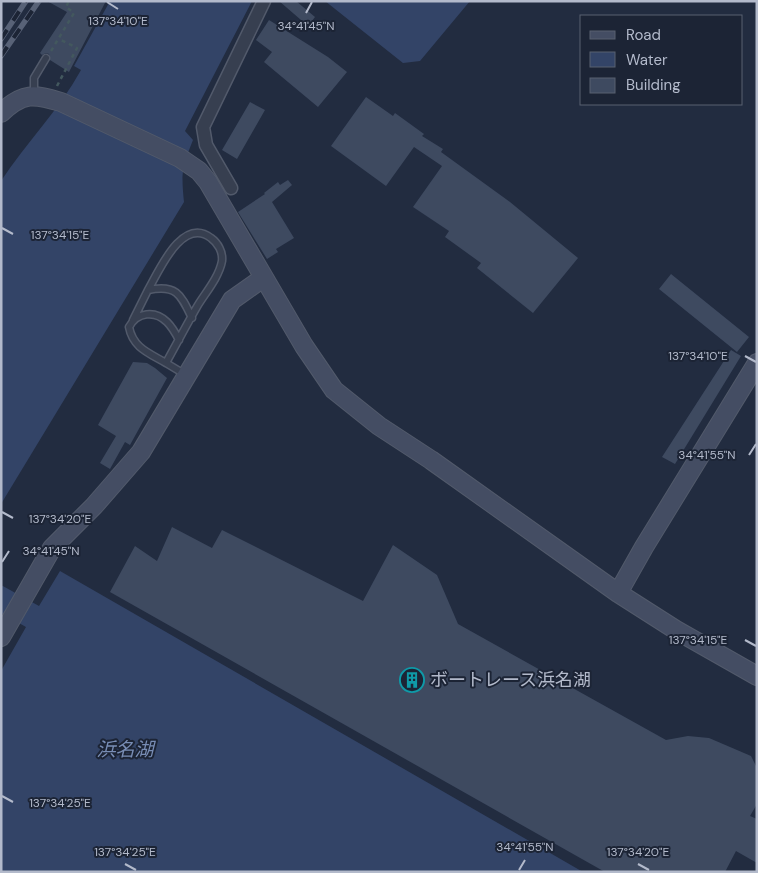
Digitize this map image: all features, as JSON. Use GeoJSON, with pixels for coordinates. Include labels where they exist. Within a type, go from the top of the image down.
{"type":"FeatureCollection","features":[{"type":"Feature","properties":{"kind":"street"},"geometry":{"type":"LineString","coordinates":[[231,188],[206,145],[203,128],[264,1]]}},
{"type":"Feature","properties":{"kind":"street"},"geometry":{"type":"LineString","coordinates":[[1,113],[13,102],[34,95],[59,96],[180,158],[199,171],[208,182],[304,346],[334,390],[378,426],[618,593],[676,630],[757,676]]}},
{"type":"Feature","properties":{"kind":"street"},"geometry":{"type":"LineString","coordinates":[[1,636],[52,548],[94,506],[141,452],[232,300],[263,278]]}},
{"type":"Feature","properties":{"kind":"street"},"geometry":{"type":"LineString","coordinates":[[618,593],[757,363]]}},
{"type":"Feature","properties":{"kind":"lane"},"geometry":{"type":"LineString","coordinates":[[34,95],[34,78],[46,58]]}},
{"type":"Feature","properties":{"kind":"lane"},"geometry":{"type":"LineString","coordinates":[[166,363],[210,288],[222,262],[220,247],[209,236],[202,233],[194,234],[179,241],[172,249],[129,327],[131,337],[136,345],[187,376]]}},
{"type":"Feature","properties":{"kind":"lane"},"geometry":{"type":"LineString","coordinates":[[148,290],[159,288],[174,290],[183,299],[192,318]]}},
{"type":"Feature","properties":{"kind":"lane"},"geometry":{"type":"LineString","coordinates":[[133,320],[147,314],[156,315],[166,321],[179,340]]}},
{"type":"Feature","properties":{"kind":"path"},"geometry":{"type":"LineString","coordinates":[[46,58],[74,13],[66,6],[69,1]]}},
{"type":"Feature","properties":{"kind":"path"},"geometry":{"type":"LineString","coordinates":[[59,39],[77,48],[59,96]]}},
{"type":"Feature","properties":{"kind":"water"},"geometry":{"type":"Polygon","coordinates":[[[110,1],[252,1],[185,131],[193,140],[183,170],[184,202],[1,504],[1,181],[72,85],[81,70],[74,66],[110,1]]]}},
{"type":"Feature","properties":{"kind":"water"},"geometry":{"type":"Polygon","coordinates":[[[325,1],[470,1],[420,61],[403,63],[325,1]]]}},
{"type":"Feature","properties":{"kind":"water","name":"浜名湖"},"geometry":{"type":"Polygon","coordinates":[[[60,571],[583,872],[1,872],[1,671],[26,627],[1,613],[1,585],[39,606],[60,571]]]}},
{"type":"Feature","properties":{"kind":"building"},"geometry":{"type":"Polygon","coordinates":[[[47,1],[106,1],[69,72],[50,60],[49,54],[42,55],[40,53],[67,12],[47,1]]]}},
{"type":"Feature","properties":{"kind":"building"},"geometry":{"type":"Polygon","coordinates":[[[279,1],[296,1],[315,17],[308,26],[279,1]]]}},
{"type":"Feature","properties":{"kind":"building"},"geometry":{"type":"Polygon","coordinates":[[[269,20],[328,57],[347,72],[318,107],[264,62],[272,52],[256,40],[269,20]]]}},
{"type":"Feature","properties":{"kind":"building"},"geometry":{"type":"Polygon","coordinates":[[[366,97],[393,116],[395,113],[424,134],[422,136],[443,149],[441,152],[510,202],[578,258],[533,313],[477,268],[481,263],[445,237],[449,231],[413,207],[442,166],[414,147],[386,186],[331,146],[366,97]]]}},
{"type":"Feature","properties":{"kind":"building"},"geometry":{"type":"Polygon","coordinates":[[[250,102],[265,110],[237,159],[222,150],[250,102]]]}},
{"type":"Feature","properties":{"kind":"building"},"geometry":{"type":"Polygon","coordinates":[[[288,180],[292,185],[272,202],[294,238],[276,249],[278,252],[267,259],[238,212],[265,194],[278,182],[280,185],[288,180]]]}},
{"type":"Feature","properties":{"kind":"building"},"geometry":{"type":"Polygon","coordinates":[[[671,274],[749,337],[737,352],[659,289],[671,274]]]}},
{"type":"Feature","properties":{"kind":"building"},"geometry":{"type":"Polygon","coordinates":[[[731,350],[741,356],[675,464],[662,457],[731,350]]]}},
{"type":"Feature","properties":{"kind":"building"},"geometry":{"type":"Polygon","coordinates":[[[133,362],[147,363],[167,378],[130,445],[125,442],[110,469],[100,463],[116,436],[98,425],[133,362]]]}},
{"type":"Feature","properties":{"kind":"building","name":"ボートレース浜名湖"},"geometry":{"type":"Polygon","coordinates":[[[172,527],[212,548],[222,530],[363,601],[393,545],[437,575],[458,624],[666,740],[688,736],[709,738],[751,756],[757,768],[757,804],[750,816],[757,819],[757,863],[736,851],[725,872],[605,872],[110,592],[135,546],[157,561],[172,527]]]}},
{"type":"Feature","properties":{"kind":"railway"},"geometry":{"type":"LineString","coordinates":[[1,39],[26,1]]}},
{"type":"Feature","properties":{"kind":"railway"},"geometry":{"type":"LineString","coordinates":[[1,56],[39,1]]}},
{"type":"Feature","properties":{"kind":"place","name":"ボートレース浜名湖"},"geometry":{"type":"Point","coordinates":[412,680]}}]}
